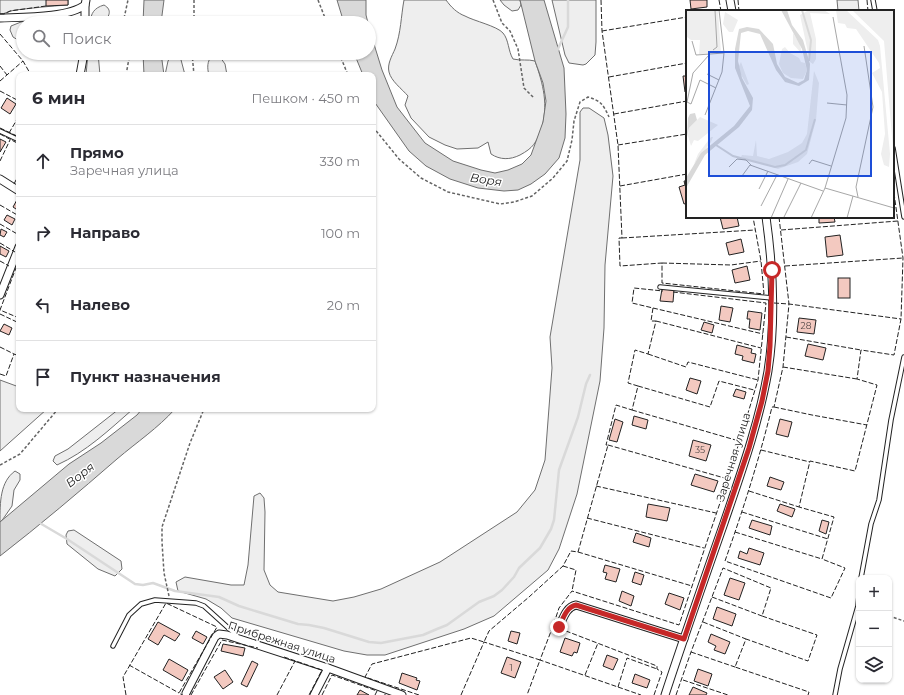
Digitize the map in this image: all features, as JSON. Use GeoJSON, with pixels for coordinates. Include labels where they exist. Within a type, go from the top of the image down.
{"type":"FeatureCollection","features":[{"type":"Feature","properties":{"kind":"street"},"geometry":{"type":"LineString","coordinates":[[730,0],[732,10]]}},
{"type":"Feature","properties":{"kind":"street"},"geometry":{"type":"LineString","coordinates":[[28,16],[57,14],[79,10],[85,3]]}},
{"type":"Feature","properties":{"kind":"street"},"geometry":{"type":"LineString","coordinates":[[85,3],[85,16]]}},
{"type":"Feature","properties":{"kind":"street"},"geometry":{"type":"LineString","coordinates":[[0,18],[16,17]]}},
{"type":"Feature","properties":{"kind":"street"},"geometry":{"type":"LineString","coordinates":[[81,72],[83,60]]}},
{"type":"Feature","properties":{"kind":"street"},"geometry":{"type":"LineString","coordinates":[[0,179],[16,189]]}},
{"type":"Feature","properties":{"kind":"street","name":"Заречная улица"},"geometry":{"type":"LineString","coordinates":[[665,695],[749,448],[762,401],[770,352],[772,298],[770,248],[766,218]]}},
{"type":"Feature","properties":{"kind":"street"},"geometry":{"type":"LineString","coordinates":[[0,295],[16,255]]}},
{"type":"Feature","properties":{"kind":"street"},"geometry":{"type":"LineString","coordinates":[[559,627],[567,611],[571,606],[576,605],[684,639]]}},
{"type":"Feature","properties":{"kind":"street","name":"Прибрежная улица"},"geometry":{"type":"LineString","coordinates":[[186,693],[215,637],[219,634],[237,638],[328,668],[402,695]]}},
{"type":"Feature","properties":{"kind":"street"},"geometry":{"type":"LineString","coordinates":[[314,695],[328,668]]}},
{"type":"Feature","properties":{"kind":"street"},"geometry":{"type":"LineString","coordinates":[[378,695],[382,688]]}},
{"type":"Feature","properties":{"kind":"lane"},"geometry":{"type":"LineString","coordinates":[[873,0],[875,10]]}},
{"type":"Feature","properties":{"kind":"lane"},"geometry":{"type":"LineString","coordinates":[[0,131],[16,139]]}},
{"type":"Feature","properties":{"kind":"lane"},"geometry":{"type":"LineString","coordinates":[[894,154],[904,217]]}},
{"type":"Feature","properties":{"kind":"lane"},"geometry":{"type":"LineString","coordinates":[[660,287],[772,298]]}},
{"type":"Feature","properties":{"kind":"lane"},"geometry":{"type":"LineString","coordinates":[[862,575],[871,524],[879,500],[891,420],[904,357]]}},
{"type":"Feature","properties":{"kind":"lane"},"geometry":{"type":"LineString","coordinates":[[113,646],[129,615],[141,604],[155,600],[204,606],[235,634],[237,638]]}},
{"type":"Feature","properties":{"kind":"lane"},"geometry":{"type":"LineString","coordinates":[[835,695],[840,669],[857,611]]}},
{"type":"Feature","properties":{"kind":"path"},"geometry":{"type":"LineString","coordinates":[[125,16],[128,0]]}},
{"type":"Feature","properties":{"kind":"path"},"geometry":{"type":"LineString","coordinates":[[194,0],[194,16]]}},
{"type":"Feature","properties":{"kind":"path"},"geometry":{"type":"LineString","coordinates":[[318,0],[324,16]]}},
{"type":"Feature","properties":{"kind":"path"},"geometry":{"type":"LineString","coordinates":[[493,0],[502,23],[510,32],[518,49],[524,88],[534,98]]}},
{"type":"Feature","properties":{"kind":"path"},"geometry":{"type":"LineString","coordinates":[[127,72],[129,60]]}},
{"type":"Feature","properties":{"kind":"path"},"geometry":{"type":"LineString","coordinates":[[193,60],[194,72]]}},
{"type":"Feature","properties":{"kind":"path"},"geometry":{"type":"LineString","coordinates":[[342,60],[347,72]]}},
{"type":"Feature","properties":{"kind":"path"},"geometry":{"type":"LineString","coordinates":[[376,130],[399,159],[421,178],[448,192],[500,204],[514,202],[532,196],[553,178],[567,161],[572,140],[574,121],[580,102],[588,97],[598,100],[604,106],[609,117]]}},
{"type":"Feature","properties":{"kind":"path"},"geometry":{"type":"LineString","coordinates":[[0,465],[20,454],[55,412]]}},
{"type":"Feature","properties":{"kind":"path"},"geometry":{"type":"LineString","coordinates":[[171,602],[164,573],[162,527],[190,443],[203,412]]}},
{"type":"Feature","properties":{"kind":"path"},"geometry":{"type":"LineString","coordinates":[[892,617],[904,620]]}},
{"type":"Feature","properties":{"kind":"shaded area"},"geometry":{"type":"Polygon","coordinates":[[[0,0],[68,0],[68,5],[15,10],[0,14],[0,0]]]}},
{"type":"Feature","properties":{"kind":"shaded area"},"geometry":{"type":"Polygon","coordinates":[[[404,0],[446,0],[459,13],[500,30],[506,39],[513,59],[535,61],[543,86],[545,112],[541,130],[534,145],[516,157],[505,159],[491,154],[488,142],[478,148],[457,149],[429,137],[411,118],[405,105],[408,96],[392,79],[389,72],[390,60],[399,37],[404,0]]]}},
{"type":"Feature","properties":{"kind":"shaded area"},"geometry":{"type":"Polygon","coordinates":[[[500,0],[520,0],[521,5],[518,10],[512,11],[500,0]]]}},
{"type":"Feature","properties":{"kind":"shaded area"},"geometry":{"type":"Polygon","coordinates":[[[552,0],[596,0],[595,55],[586,64],[569,63],[565,55],[552,0]]]}},
{"type":"Feature","properties":{"kind":"shaded area"},"geometry":{"type":"Polygon","coordinates":[[[837,0],[858,0],[859,10],[838,10],[837,0]]]}},
{"type":"Feature","properties":{"kind":"shaded area"},"geometry":{"type":"Polygon","coordinates":[[[104,5],[107,7],[109,11],[108,16],[91,16],[98,8],[104,5]]]}},
{"type":"Feature","properties":{"kind":"shaded area"},"geometry":{"type":"Polygon","coordinates":[[[16,24],[16,39],[13,37],[10,30],[11,26],[16,24]]]}},
{"type":"Feature","properties":{"kind":"shaded area"},"geometry":{"type":"Polygon","coordinates":[[[87,60],[99,60],[100,72],[86,72],[87,60]]]}},
{"type":"Feature","properties":{"kind":"shaded area"},"geometry":{"type":"Polygon","coordinates":[[[181,60],[184,72],[166,72],[168,61],[181,60]]]}},
{"type":"Feature","properties":{"kind":"shaded area"},"geometry":{"type":"Polygon","coordinates":[[[209,60],[222,60],[225,64],[226,72],[208,72],[209,60]]]}},
{"type":"Feature","properties":{"kind":"shaded area"},"geometry":{"type":"Polygon","coordinates":[[[583,108],[589,108],[604,118],[608,135],[613,176],[605,265],[604,328],[600,381],[577,494],[559,549],[548,570],[494,616],[464,629],[385,655],[367,655],[344,651],[232,618],[221,608],[206,599],[178,591],[176,582],[185,577],[231,585],[244,585],[248,565],[254,496],[260,493],[264,498],[265,512],[264,570],[270,585],[278,592],[333,601],[354,597],[381,589],[440,562],[517,512],[535,490],[545,460],[552,368],[550,337],[580,160],[580,112],[583,108]]]}},
{"type":"Feature","properties":{"kind":"shaded area"},"geometry":{"type":"Polygon","coordinates":[[[0,380],[16,386],[16,412],[44,412],[0,451],[0,380]]]}},
{"type":"Feature","properties":{"kind":"shaded area"},"geometry":{"type":"Polygon","coordinates":[[[115,412],[130,412],[78,454],[57,465],[53,461],[55,456],[68,449],[115,412]]]}},
{"type":"Feature","properties":{"kind":"shaded area"},"geometry":{"type":"Polygon","coordinates":[[[15,471],[20,474],[20,480],[14,490],[12,506],[0,522],[2,493],[6,481],[15,471]]]}},
{"type":"Feature","properties":{"kind":"shaded area"},"geometry":{"type":"Polygon","coordinates":[[[74,530],[121,561],[122,569],[115,576],[98,569],[67,544],[66,535],[68,531],[74,530]]]}},
{"type":"Feature","properties":{"kind":"water"},"geometry":{"type":"Polygon","coordinates":[[[144,0],[164,0],[162,16],[143,16],[144,0]]]}},
{"type":"Feature","properties":{"kind":"water"},"geometry":{"type":"Polygon","coordinates":[[[337,0],[366,0],[366,16],[342,16],[337,0]]]}},
{"type":"Feature","properties":{"kind":"water","name":"Воря"},"geometry":{"type":"Polygon","coordinates":[[[520,0],[544,0],[564,68],[566,114],[565,138],[559,158],[545,174],[531,184],[518,190],[504,191],[478,188],[450,179],[426,166],[409,151],[376,104],[376,72],[362,72],[357,60],[376,60],[376,51],[397,107],[425,143],[453,161],[495,173],[508,170],[522,164],[531,155],[543,122],[546,101],[543,83],[535,61],[520,0]]]}},
{"type":"Feature","properties":{"kind":"water"},"geometry":{"type":"Polygon","coordinates":[[[143,60],[162,60],[164,72],[144,72],[143,60]]]}},
{"type":"Feature","properties":{"kind":"water","name":"Воря"},"geometry":{"type":"Polygon","coordinates":[[[140,412],[172,412],[74,496],[0,556],[0,522],[69,464],[101,443],[140,412]]]}},
{"type":"Feature","properties":{"kind":"building"},"geometry":{"type":"Polygon","coordinates":[[[46,0],[68,0],[68,5],[46,6],[46,0]]]}},
{"type":"Feature","properties":{"kind":"building"},"geometry":{"type":"Polygon","coordinates":[[[690,0],[707,0],[707,7],[691,9],[690,0]]]}},
{"type":"Feature","properties":{"kind":"building"},"geometry":{"type":"Polygon","coordinates":[[[683,76],[686,76],[685,92],[683,76]]]}},
{"type":"Feature","properties":{"kind":"building"},"geometry":{"type":"Polygon","coordinates":[[[7,98],[16,104],[10,114],[1,108],[7,98]]]}},
{"type":"Feature","properties":{"kind":"building"},"geometry":{"type":"Polygon","coordinates":[[[0,139],[6,142],[0,152],[0,139]]]}},
{"type":"Feature","properties":{"kind":"building"},"geometry":{"type":"Polygon","coordinates":[[[684,181],[686,181],[686,203],[684,204],[679,187],[685,185],[684,181]]]}},
{"type":"Feature","properties":{"kind":"building"},"geometry":{"type":"Polygon","coordinates":[[[16,202],[16,209],[13,207],[16,202]]]}},
{"type":"Feature","properties":{"kind":"building"},"geometry":{"type":"Polygon","coordinates":[[[7,215],[15,219],[12,225],[4,220],[7,215]]]}},
{"type":"Feature","properties":{"kind":"building"},"geometry":{"type":"Polygon","coordinates":[[[720,218],[737,218],[739,226],[723,229],[720,218]]]}},
{"type":"Feature","properties":{"kind":"building"},"geometry":{"type":"Polygon","coordinates":[[[819,218],[834,218],[835,222],[819,223],[819,218]]]}},
{"type":"Feature","properties":{"kind":"building"},"geometry":{"type":"Polygon","coordinates":[[[1,229],[7,232],[4,237],[0,235],[1,229]]]}},
{"type":"Feature","properties":{"kind":"building"},"geometry":{"type":"Polygon","coordinates":[[[840,235],[843,255],[827,257],[825,237],[840,235]]]}},
{"type":"Feature","properties":{"kind":"building"},"geometry":{"type":"Polygon","coordinates":[[[741,239],[744,252],[729,255],[726,243],[741,239]]]}},
{"type":"Feature","properties":{"kind":"building"},"geometry":{"type":"Polygon","coordinates":[[[0,246],[9,251],[6,257],[0,254],[0,246]]]}},
{"type":"Feature","properties":{"kind":"building"},"geometry":{"type":"Polygon","coordinates":[[[747,266],[750,280],[735,283],[732,270],[747,266]]]}},
{"type":"Feature","properties":{"kind":"building"},"geometry":{"type":"Polygon","coordinates":[[[838,278],[850,278],[850,298],[838,298],[838,278]]]}},
{"type":"Feature","properties":{"kind":"building"},"geometry":{"type":"Polygon","coordinates":[[[662,289],[674,290],[673,302],[660,301],[662,289]]]}},
{"type":"Feature","properties":{"kind":"building"},"geometry":{"type":"Polygon","coordinates":[[[721,306],[733,308],[730,322],[719,320],[721,306]]]}},
{"type":"Feature","properties":{"kind":"building"},"geometry":{"type":"Polygon","coordinates":[[[748,311],[762,313],[760,330],[749,328],[750,319],[747,319],[748,311]]]}},
{"type":"Feature","properties":{"kind":"building"},"geometry":{"type":"Polygon","coordinates":[[[799,318],[816,320],[814,334],[797,332],[799,318]]]}},
{"type":"Feature","properties":{"kind":"building"},"geometry":{"type":"Polygon","coordinates":[[[704,322],[714,325],[712,333],[701,330],[704,322]]]}},
{"type":"Feature","properties":{"kind":"building"},"geometry":{"type":"Polygon","coordinates":[[[4,324],[12,328],[9,335],[0,331],[4,324]]]}},
{"type":"Feature","properties":{"kind":"building"},"geometry":{"type":"Polygon","coordinates":[[[808,344],[826,348],[823,360],[805,356],[808,344]]]}},
{"type":"Feature","properties":{"kind":"building"},"geometry":{"type":"Polygon","coordinates":[[[737,345],[752,349],[751,353],[756,354],[754,363],[742,360],[743,356],[735,354],[737,345]]]}},
{"type":"Feature","properties":{"kind":"building"},"geometry":{"type":"Polygon","coordinates":[[[690,378],[701,381],[697,394],[686,390],[690,378]]]}},
{"type":"Feature","properties":{"kind":"building"},"geometry":{"type":"Polygon","coordinates":[[[736,389],[746,392],[744,399],[733,396],[736,389]]]}},
{"type":"Feature","properties":{"kind":"building"},"geometry":{"type":"Polygon","coordinates":[[[634,416],[648,420],[646,429],[632,425],[634,416]]]}},
{"type":"Feature","properties":{"kind":"building"},"geometry":{"type":"Polygon","coordinates":[[[615,419],[623,422],[617,442],[609,440],[615,419]]]}},
{"type":"Feature","properties":{"kind":"building"},"geometry":{"type":"Polygon","coordinates":[[[780,419],[792,422],[788,437],[776,434],[780,419]]]}},
{"type":"Feature","properties":{"kind":"building"},"geometry":{"type":"Polygon","coordinates":[[[693,440],[711,445],[706,461],[689,456],[693,440]]]}},
{"type":"Feature","properties":{"kind":"building"},"geometry":{"type":"Polygon","coordinates":[[[695,474],[718,481],[714,492],[691,485],[695,474]]]}},
{"type":"Feature","properties":{"kind":"building"},"geometry":{"type":"Polygon","coordinates":[[[770,477],[784,482],[781,490],[767,486],[770,477]]]}},
{"type":"Feature","properties":{"kind":"building"},"geometry":{"type":"Polygon","coordinates":[[[648,504],[670,508],[667,521],[646,517],[648,504]]]}},
{"type":"Feature","properties":{"kind":"building"},"geometry":{"type":"Polygon","coordinates":[[[780,504],[795,509],[792,517],[777,511],[780,504]]]}},
{"type":"Feature","properties":{"kind":"building"},"geometry":{"type":"Polygon","coordinates":[[[752,520],[772,526],[770,535],[749,528],[752,520]]]}},
{"type":"Feature","properties":{"kind":"building"},"geometry":{"type":"Polygon","coordinates":[[[822,520],[829,522],[826,534],[819,531],[822,520]]]}},
{"type":"Feature","properties":{"kind":"building"},"geometry":{"type":"Polygon","coordinates":[[[636,533],[651,538],[649,547],[633,542],[636,533]]]}},
{"type":"Feature","properties":{"kind":"building"},"geometry":{"type":"Polygon","coordinates":[[[749,548],[764,553],[760,565],[738,558],[740,551],[747,554],[749,548]]]}},
{"type":"Feature","properties":{"kind":"building"},"geometry":{"type":"Polygon","coordinates":[[[605,565],[620,569],[616,582],[605,579],[607,573],[603,572],[605,565]]]}},
{"type":"Feature","properties":{"kind":"building"},"geometry":{"type":"Polygon","coordinates":[[[635,572],[644,575],[641,585],[632,582],[635,572]]]}},
{"type":"Feature","properties":{"kind":"building"},"geometry":{"type":"Polygon","coordinates":[[[730,578],[745,583],[739,600],[724,595],[730,578]]]}},
{"type":"Feature","properties":{"kind":"building"},"geometry":{"type":"Polygon","coordinates":[[[622,591],[634,596],[631,606],[619,601],[622,591]]]}},
{"type":"Feature","properties":{"kind":"building"},"geometry":{"type":"Polygon","coordinates":[[[669,593],[684,598],[680,610],[665,604],[669,593]]]}},
{"type":"Feature","properties":{"kind":"building"},"geometry":{"type":"Polygon","coordinates":[[[717,607],[736,614],[732,626],[713,619],[717,607]]]}},
{"type":"Feature","properties":{"kind":"building"},"geometry":{"type":"Polygon","coordinates":[[[158,622],[180,634],[175,641],[164,635],[158,645],[148,639],[158,622]]]}},
{"type":"Feature","properties":{"kind":"building"},"geometry":{"type":"Polygon","coordinates":[[[196,631],[207,637],[203,644],[192,638],[196,631]]]}},
{"type":"Feature","properties":{"kind":"building"},"geometry":{"type":"Polygon","coordinates":[[[511,631],[520,633],[517,644],[508,641],[511,631]]]}},
{"type":"Feature","properties":{"kind":"building"},"geometry":{"type":"Polygon","coordinates":[[[711,634],[730,642],[725,654],[714,650],[716,646],[708,642],[711,634]]]}},
{"type":"Feature","properties":{"kind":"building"},"geometry":{"type":"Polygon","coordinates":[[[565,638],[580,643],[577,653],[574,652],[572,656],[560,652],[565,638]]]}},
{"type":"Feature","properties":{"kind":"building"},"geometry":{"type":"Polygon","coordinates":[[[223,644],[245,648],[243,656],[221,651],[223,644]]]}},
{"type":"Feature","properties":{"kind":"building"},"geometry":{"type":"Polygon","coordinates":[[[607,655],[618,659],[613,670],[603,666],[607,655]]]}},
{"type":"Feature","properties":{"kind":"building"},"geometry":{"type":"Polygon","coordinates":[[[507,657],[521,662],[515,678],[501,673],[507,657]]]}},
{"type":"Feature","properties":{"kind":"building"},"geometry":{"type":"Polygon","coordinates":[[[169,659],[188,670],[182,681],[163,670],[169,659]]]}},
{"type":"Feature","properties":{"kind":"building"},"geometry":{"type":"Polygon","coordinates":[[[252,661],[258,664],[247,687],[241,684],[252,661]]]}},
{"type":"Feature","properties":{"kind":"building"},"geometry":{"type":"Polygon","coordinates":[[[698,669],[712,674],[708,686],[694,681],[698,669]]]}},
{"type":"Feature","properties":{"kind":"building"},"geometry":{"type":"Polygon","coordinates":[[[225,670],[233,682],[223,689],[214,677],[225,670]]]}},
{"type":"Feature","properties":{"kind":"building"},"geometry":{"type":"Polygon","coordinates":[[[402,673],[417,678],[416,680],[420,681],[417,690],[399,683],[402,673]]]}},
{"type":"Feature","properties":{"kind":"building"},"geometry":{"type":"Polygon","coordinates":[[[635,674],[650,680],[647,688],[632,683],[635,674]]]}},
{"type":"Feature","properties":{"kind":"building"},"geometry":{"type":"Polygon","coordinates":[[[693,687],[707,693],[706,695],[689,695],[693,687]]]}},
{"type":"Feature","properties":{"kind":"building"},"geometry":{"type":"Polygon","coordinates":[[[360,690],[369,695],[357,695],[360,690]]]}},
{"type":"Feature","properties":{"kind":"waterway"},"geometry":{"type":"LineString","coordinates":[[557,51],[568,27],[568,0]]}},
{"type":"Feature","properties":{"kind":"waterway"},"geometry":{"type":"LineString","coordinates":[[38,522],[67,539],[135,584],[143,585],[153,583],[175,591],[219,597],[239,606],[298,624],[324,628],[369,642],[381,643],[423,635],[447,625],[479,602],[494,596],[502,590],[514,577],[519,568],[540,548],[551,529],[554,520],[559,470],[578,417],[586,384],[590,375]]}},
{"type":"Feature","properties":{"kind":"fence"},"geometry":{"type":"LineString","coordinates":[[601,0],[602,31],[618,145],[622,238],[619,238],[620,266],[662,263],[662,283],[764,294],[761,261],[753,218]]}},
{"type":"Feature","properties":{"kind":"fence"},"geometry":{"type":"LineString","coordinates":[[719,0],[721,10]]}},
{"type":"Feature","properties":{"kind":"fence"},"geometry":{"type":"LineString","coordinates":[[738,0],[739,10]]}},
{"type":"Feature","properties":{"kind":"fence"},"geometry":{"type":"LineString","coordinates":[[867,0],[868,10]]}},
{"type":"Feature","properties":{"kind":"fence"},"geometry":{"type":"LineString","coordinates":[[0,14],[10,11],[46,6]]}},
{"type":"Feature","properties":{"kind":"fence"},"geometry":{"type":"LineString","coordinates":[[602,31],[686,17]]}},
{"type":"Feature","properties":{"kind":"fence"},"geometry":{"type":"LineString","coordinates":[[0,34],[16,53]]}},
{"type":"Feature","properties":{"kind":"fence"},"geometry":{"type":"LineString","coordinates":[[22,60],[29,72]]}},
{"type":"Feature","properties":{"kind":"fence"},"geometry":{"type":"LineString","coordinates":[[0,81],[23,61]]}},
{"type":"Feature","properties":{"kind":"fence"},"geometry":{"type":"LineString","coordinates":[[609,77],[686,63]]}},
{"type":"Feature","properties":{"kind":"fence"},"geometry":{"type":"LineString","coordinates":[[0,66],[7,75]]}},
{"type":"Feature","properties":{"kind":"fence"},"geometry":{"type":"LineString","coordinates":[[0,91],[16,99]]}},
{"type":"Feature","properties":{"kind":"fence"},"geometry":{"type":"LineString","coordinates":[[614,114],[686,101]]}},
{"type":"Feature","properties":{"kind":"fence"},"geometry":{"type":"LineString","coordinates":[[9,133],[16,121]]}},
{"type":"Feature","properties":{"kind":"fence"},"geometry":{"type":"LineString","coordinates":[[0,128],[16,136]]}},
{"type":"Feature","properties":{"kind":"fence"},"geometry":{"type":"LineString","coordinates":[[0,134],[16,142]]}},
{"type":"Feature","properties":{"kind":"fence"},"geometry":{"type":"LineString","coordinates":[[618,145],[686,134]]}},
{"type":"Feature","properties":{"kind":"fence"},"geometry":{"type":"LineString","coordinates":[[0,161],[10,140]]}},
{"type":"Feature","properties":{"kind":"fence"},"geometry":{"type":"LineString","coordinates":[[620,186],[686,174]]}},
{"type":"Feature","properties":{"kind":"fence"},"geometry":{"type":"LineString","coordinates":[[14,184],[16,180]]}},
{"type":"Feature","properties":{"kind":"fence"},"geometry":{"type":"LineString","coordinates":[[779,218],[789,304],[783,367],[774,407],[772,407],[762,446],[725,561],[831,598],[845,568],[822,559],[834,517],[799,507],[810,461],[855,471],[877,385],[857,379],[861,350],[894,355],[901,319],[903,258],[894,193]]}},
{"type":"Feature","properties":{"kind":"fence"},"geometry":{"type":"LineString","coordinates":[[0,205],[16,214]]}},
{"type":"Feature","properties":{"kind":"fence"},"geometry":{"type":"LineString","coordinates":[[781,230],[898,221]]}},
{"type":"Feature","properties":{"kind":"fence"},"geometry":{"type":"LineString","coordinates":[[0,224],[16,233]]}},
{"type":"Feature","properties":{"kind":"fence"},"geometry":{"type":"LineString","coordinates":[[622,238],[755,230]]}},
{"type":"Feature","properties":{"kind":"fence"},"geometry":{"type":"LineString","coordinates":[[0,243],[15,252]]}},
{"type":"Feature","properties":{"kind":"fence"},"geometry":{"type":"LineString","coordinates":[[785,266],[903,258]]}},
{"type":"Feature","properties":{"kind":"fence"},"geometry":{"type":"LineString","coordinates":[[0,261],[9,266]]}},
{"type":"Feature","properties":{"kind":"fence"},"geometry":{"type":"LineString","coordinates":[[662,263],[731,265],[761,261]]}},
{"type":"Feature","properties":{"kind":"fence"},"geometry":{"type":"LineString","coordinates":[[16,268],[0,310],[16,317]]}},
{"type":"Feature","properties":{"kind":"fence"},"geometry":{"type":"LineString","coordinates":[[419,695],[365,677],[372,664],[471,638],[484,642],[489,631],[563,566],[571,551],[578,552],[608,445],[606,445],[616,405],[632,410],[638,386],[628,383],[635,350],[648,354],[656,321],[651,321],[653,308],[632,303],[634,288],[663,291]]}},
{"type":"Feature","properties":{"kind":"fence"},"geometry":{"type":"LineString","coordinates":[[654,695],[662,672],[657,669],[657,666],[553,626],[559,608],[572,591],[679,625],[728,479],[758,380],[766,303],[673,292]]}},
{"type":"Feature","properties":{"kind":"fence"},"geometry":{"type":"LineString","coordinates":[[774,303],[901,319]]}},
{"type":"Feature","properties":{"kind":"fence"},"geometry":{"type":"LineString","coordinates":[[653,308],[763,334]]}},
{"type":"Feature","properties":{"kind":"fence"},"geometry":{"type":"LineString","coordinates":[[0,314],[16,322]]}},
{"type":"Feature","properties":{"kind":"fence"},"geometry":{"type":"LineString","coordinates":[[656,321],[761,348]]}},
{"type":"Feature","properties":{"kind":"fence"},"geometry":{"type":"LineString","coordinates":[[786,337],[861,350]]}},
{"type":"Feature","properties":{"kind":"fence"},"geometry":{"type":"LineString","coordinates":[[0,347],[14,354]]}},
{"type":"Feature","properties":{"kind":"fence"},"geometry":{"type":"LineString","coordinates":[[0,374],[6,376],[14,354],[16,355]]}},
{"type":"Feature","properties":{"kind":"fence"},"geometry":{"type":"LineString","coordinates":[[648,354],[686,367],[688,362],[758,380]]}},
{"type":"Feature","properties":{"kind":"fence"},"geometry":{"type":"LineString","coordinates":[[783,367],[857,379]]}},
{"type":"Feature","properties":{"kind":"fence"},"geometry":{"type":"LineString","coordinates":[[638,386],[710,407],[719,381],[754,390]]}},
{"type":"Feature","properties":{"kind":"fence"},"geometry":{"type":"LineString","coordinates":[[774,407],[867,425]]}},
{"type":"Feature","properties":{"kind":"fence"},"geometry":{"type":"LineString","coordinates":[[632,410],[739,441]]}},
{"type":"Feature","properties":{"kind":"fence"},"geometry":{"type":"LineString","coordinates":[[608,445],[728,479]]}},
{"type":"Feature","properties":{"kind":"fence"},"geometry":{"type":"LineString","coordinates":[[761,450],[810,462]]}},
{"type":"Feature","properties":{"kind":"fence"},"geometry":{"type":"LineString","coordinates":[[596,486],[716,513]]}},
{"type":"Feature","properties":{"kind":"fence"},"geometry":{"type":"LineString","coordinates":[[749,491],[799,507]]}},
{"type":"Feature","properties":{"kind":"fence"},"geometry":{"type":"LineString","coordinates":[[742,512],[828,539]]}},
{"type":"Feature","properties":{"kind":"fence"},"geometry":{"type":"LineString","coordinates":[[587,518],[704,548]]}},
{"type":"Feature","properties":{"kind":"fence"},"geometry":{"type":"LineString","coordinates":[[735,532],[822,559]]}},
{"type":"Feature","properties":{"kind":"fence"},"geometry":{"type":"LineString","coordinates":[[578,552],[692,586]]}},
{"type":"Feature","properties":{"kind":"fence"},"geometry":{"type":"LineString","coordinates":[[563,566],[576,570],[572,591]]}},
{"type":"Feature","properties":{"kind":"fence"},"geometry":{"type":"LineString","coordinates":[[676,695],[723,568],[771,588],[762,616],[817,635],[808,661],[746,639],[735,667],[809,692],[808,695]]}},
{"type":"Feature","properties":{"kind":"fence"},"geometry":{"type":"LineString","coordinates":[[712,597],[762,616]]}},
{"type":"Feature","properties":{"kind":"fence"},"geometry":{"type":"LineString","coordinates":[[126,695],[123,677],[166,603],[217,627],[179,693],[182,695]]}},
{"type":"Feature","properties":{"kind":"fence"},"geometry":{"type":"LineString","coordinates":[[703,622],[746,639]]}},
{"type":"Feature","properties":{"kind":"fence"},"geometry":{"type":"LineString","coordinates":[[553,626],[540,660],[641,695]]}},
{"type":"Feature","properties":{"kind":"fence"},"geometry":{"type":"LineString","coordinates":[[191,695],[222,640],[258,648]]}},
{"type":"Feature","properties":{"kind":"fence"},"geometry":{"type":"LineString","coordinates":[[461,695],[484,642],[540,660],[527,695]]}},
{"type":"Feature","properties":{"kind":"fence"},"geometry":{"type":"LineString","coordinates":[[585,675],[598,643]]}},
{"type":"Feature","properties":{"kind":"fence"},"geometry":{"type":"LineString","coordinates":[[691,652],[735,667]]}},
{"type":"Feature","properties":{"kind":"fence"},"geometry":{"type":"LineString","coordinates":[[284,657],[322,670],[309,695]]}},
{"type":"Feature","properties":{"kind":"fence"},"geometry":{"type":"LineString","coordinates":[[618,687],[627,658],[657,669]]}},
{"type":"Feature","properties":{"kind":"fence"},"geometry":{"type":"LineString","coordinates":[[277,695],[295,661]]}},
{"type":"Feature","properties":{"kind":"fence"},"geometry":{"type":"LineString","coordinates":[[129,665],[179,693]]}},
{"type":"Feature","properties":{"kind":"fence"},"geometry":{"type":"LineString","coordinates":[[322,695],[332,675],[377,691],[375,695]]}},
{"type":"Feature","properties":{"kind":"fence"},"geometry":{"type":"LineString","coordinates":[[683,680],[728,695]]}},
{"type":"Feature","properties":{"kind":"route"},"geometry":{"type":"LineString","coordinates":[[559,627],[567,611],[571,606],[576,605],[684,639],[733,497],[762,401],[768,371],[772,321],[772,270]]}}]}
